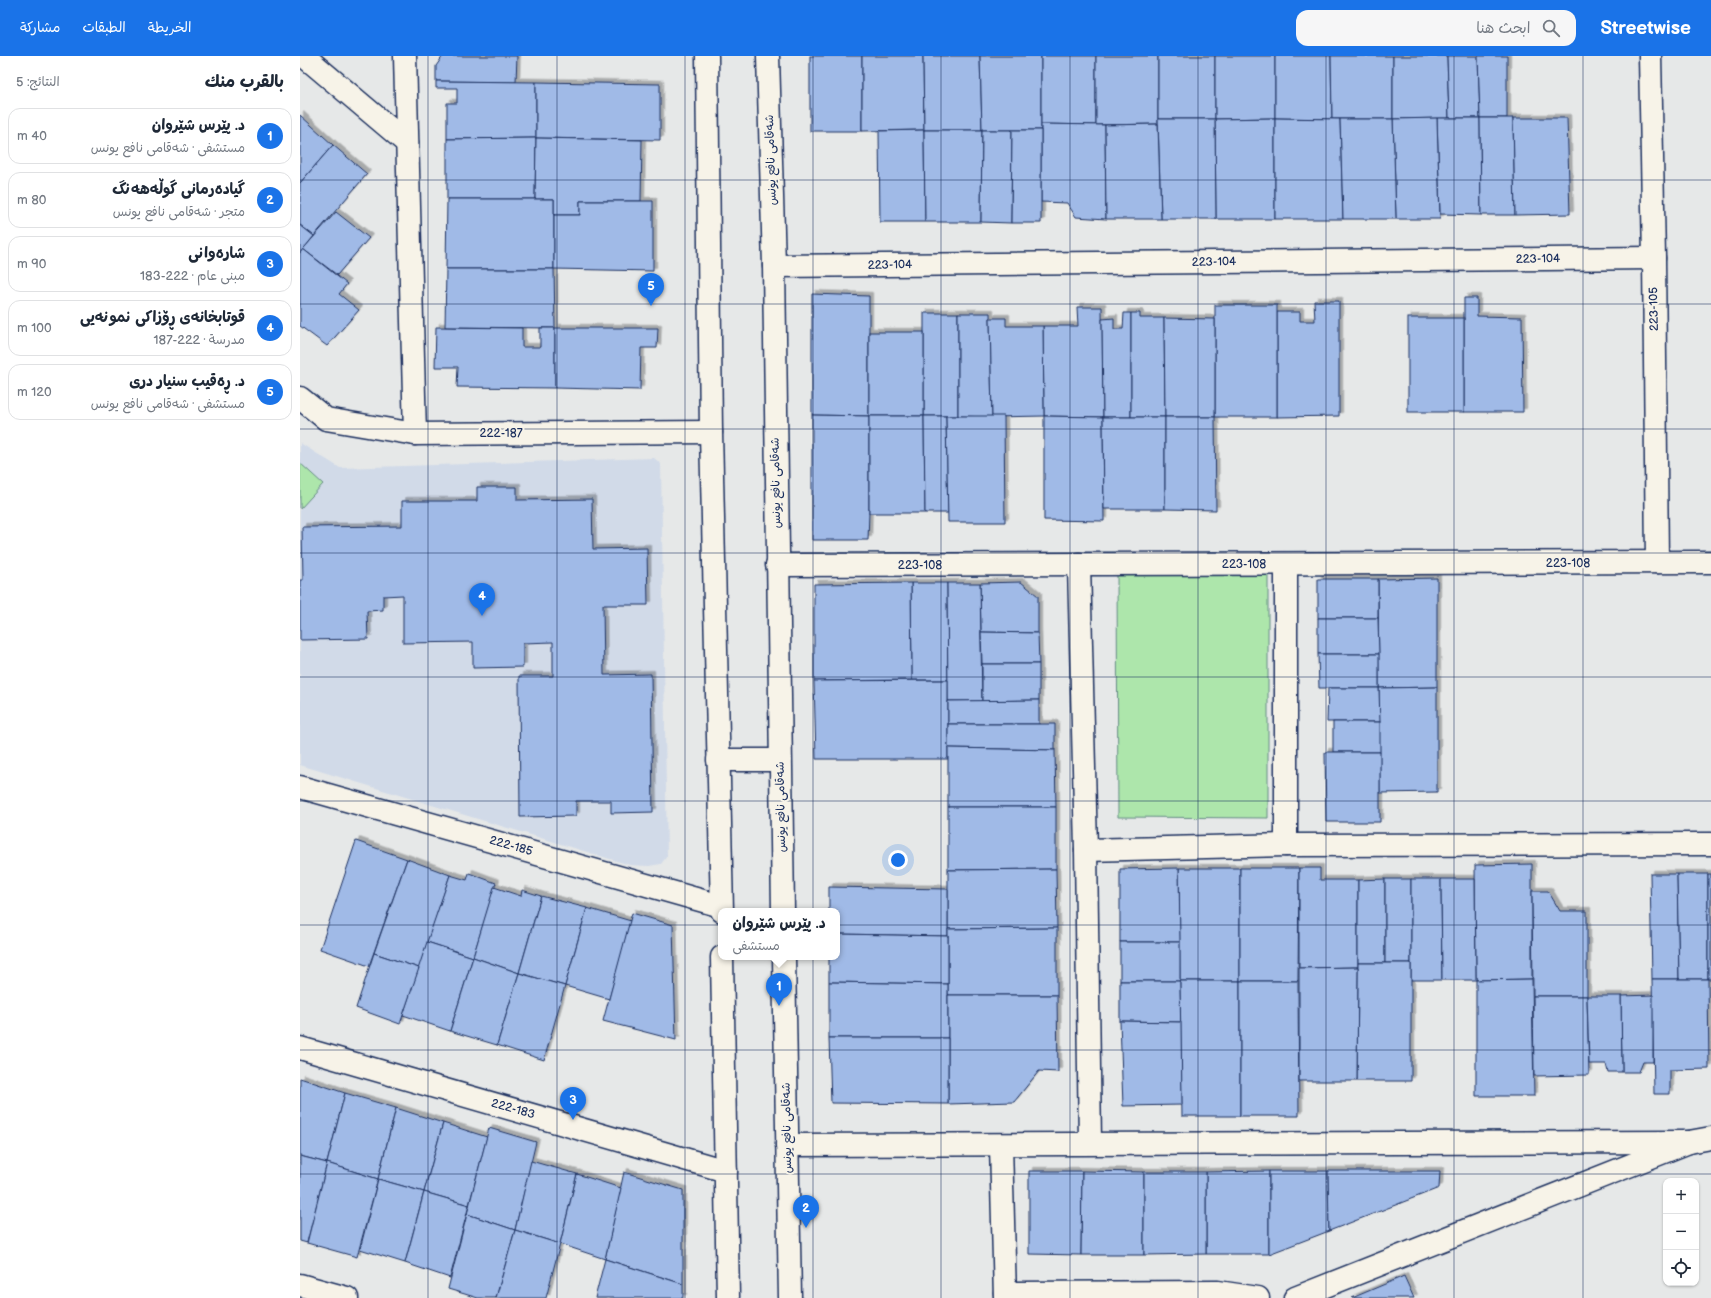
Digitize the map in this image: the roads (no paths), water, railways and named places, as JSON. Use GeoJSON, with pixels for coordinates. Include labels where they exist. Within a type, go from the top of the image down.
{"type":"FeatureCollection","features":[{"type":"Feature","properties":{"kind":"street"},"geometry":{"type":"LineString","coordinates":[[304,56],[407,143]]}},
{"type":"Feature","properties":{"kind":"street"},"geometry":{"type":"LineString","coordinates":[[405,56],[415,434]]}},
{"type":"Feature","properties":{"kind":"street"},"geometry":{"type":"LineString","coordinates":[[707,56],[711,432],[722,908]]}},
{"type":"Feature","properties":{"kind":"street","name":"شەقامی نافع یونس"},"geometry":{"type":"LineString","coordinates":[[768,56],[774,266],[783,908]]}},
{"type":"Feature","properties":{"kind":"street","name":"223-105"},"geometry":{"type":"LineString","coordinates":[[1650,56],[1654,258],[1657,562]]}},
{"type":"Feature","properties":{"kind":"street","name":"223-104"},"geometry":{"type":"LineString","coordinates":[[774,266],[1654,258]]}},
{"type":"Feature","properties":{"kind":"street","name":"222-187"},"geometry":{"type":"LineString","coordinates":[[300,398],[326,419],[415,434],[711,432]]}},
{"type":"Feature","properties":{"kind":"street","name":"223-108"},"geometry":{"type":"LineString","coordinates":[[777,565],[1711,562]]}},
{"type":"Feature","properties":{"kind":"street"},"geometry":{"type":"LineString","coordinates":[[1079,564],[1086,850],[1090,1143]]}},
{"type":"Feature","properties":{"kind":"street"},"geometry":{"type":"LineString","coordinates":[[1286,564],[1286,845]]}},
{"type":"Feature","properties":{"kind":"street"},"geometry":{"type":"LineString","coordinates":[[718,760],[780,760]]}},
{"type":"Feature","properties":{"kind":"street","name":"222-185"},"geometry":{"type":"LineString","coordinates":[[300,787],[722,908]]}},
{"type":"Feature","properties":{"kind":"street"},"geometry":{"type":"LineString","coordinates":[[1086,850],[1286,845],[1711,844]]}},
{"type":"Feature","properties":{"kind":"street"},"geometry":{"type":"LineString","coordinates":[[722,960],[728,1298]]}},
{"type":"Feature","properties":{"kind":"street","name":"شەقامی نافع یونس"},"geometry":{"type":"LineString","coordinates":[[784,960],[790,1298]]}},
{"type":"Feature","properties":{"kind":"street","name":"222-183"},"geometry":{"type":"LineString","coordinates":[[300,1048],[726,1171]]}},
{"type":"Feature","properties":{"kind":"street"},"geometry":{"type":"LineString","coordinates":[[787,1145],[1689,1142],[1711,1138]]}},
{"type":"Feature","properties":{"kind":"street"},"geometry":{"type":"LineString","coordinates":[[1295,1298],[1689,1142]]}},
{"type":"Feature","properties":{"kind":"street"},"geometry":{"type":"LineString","coordinates":[[1001,1145],[1005,1296],[1218,1292],[1252,1298]]}},
{"type":"Feature","properties":{"kind":"street"},"geometry":{"type":"LineString","coordinates":[[300,1285],[347,1298]]}},
{"type":"Feature","properties":{"kind":"place","name":"د. ڕەقیب سنیار دری"},"geometry":{"type":"Point","coordinates":[651,306]}},
{"type":"Feature","properties":{"kind":"place","name":"قوتابخانەی ڕۆزاکی نمونەیی"},"geometry":{"type":"Point","coordinates":[482,616]}},
{"type":"Feature","properties":{"kind":"place","name":"د. پێرس شێروان"},"geometry":{"type":"Point","coordinates":[779,1006]}},
{"type":"Feature","properties":{"kind":"place","name":"شارەوانی"},"geometry":{"type":"Point","coordinates":[573,1120]}},
{"type":"Feature","properties":{"kind":"place","name":"گیادەرمانی گوڵەهەنگ"},"geometry":{"type":"Point","coordinates":[806,1228]}}]}
